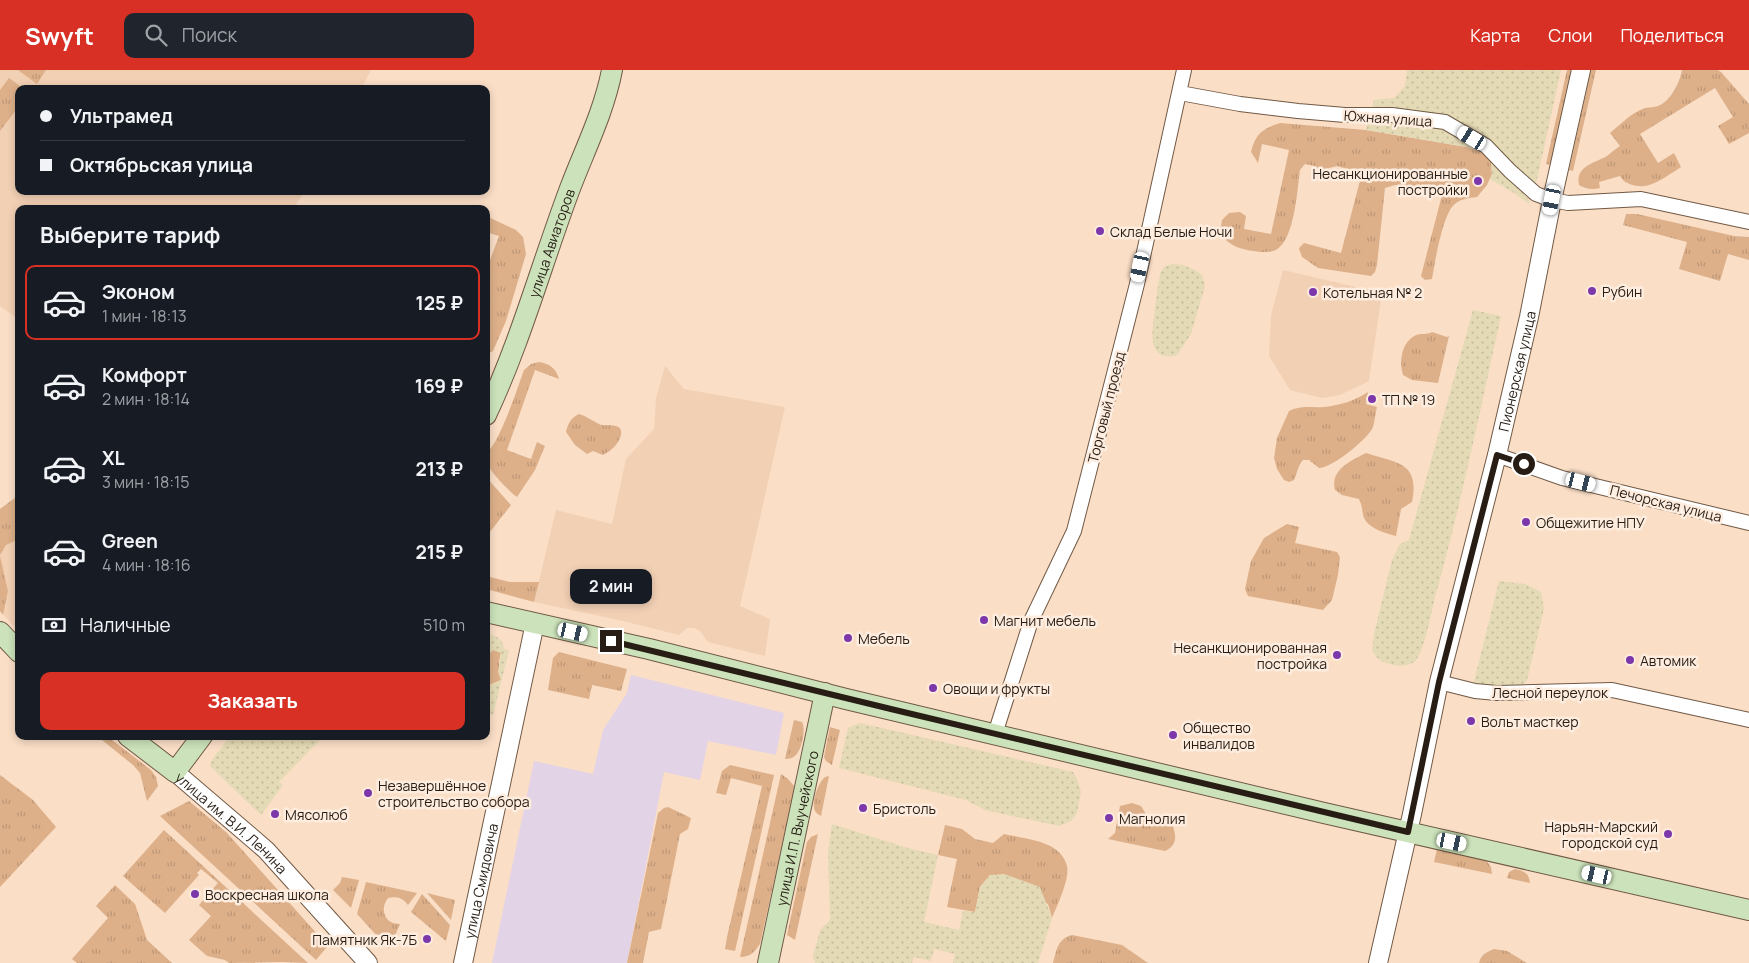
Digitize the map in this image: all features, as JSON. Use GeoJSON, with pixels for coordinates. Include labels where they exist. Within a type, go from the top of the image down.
{"type":"FeatureCollection","features":[{"type":"Feature","properties":{"kind":"main road","name":"улица Авиаторов"},"geometry":{"type":"LineString","coordinates":[[490,406],[505,372],[568,192],[597,121],[612,70]]}},
{"type":"Feature","properties":{"kind":"main road"},"geometry":{"type":"LineString","coordinates":[[490,613],[649,649],[825,694],[1408,832],[1749,910]]}},
{"type":"Feature","properties":{"kind":"main road"},"geometry":{"type":"LineString","coordinates":[[0,632],[15,648]]}},
{"type":"Feature","properties":{"kind":"main road","name":"улица И.П. Выучейского"},"geometry":{"type":"LineString","coordinates":[[768,963],[825,694]]}},
{"type":"Feature","properties":{"kind":"main road","name":"улица им. В.И. Ленина"},"geometry":{"type":"LineString","coordinates":[[133,740],[175,772]]}},
{"type":"Feature","properties":{"kind":"main road"},"geometry":{"type":"LineString","coordinates":[[175,772],[199,740]]}},
{"type":"Feature","properties":{"kind":"street","name":"Торговый проезд"},"geometry":{"type":"LineString","coordinates":[[995,734],[1031,621],[1074,531],[1125,333],[1170,141],[1184,70]]}},
{"type":"Feature","properties":{"kind":"street","name":"Пионерская улица"},"geometry":{"type":"LineString","coordinates":[[1378,963],[1408,832],[1439,682],[1497,455],[1529,317],[1552,200],[1581,70]]}},
{"type":"Feature","properties":{"kind":"street","name":"Южная улица"},"geometry":{"type":"LineString","coordinates":[[1180,93],[1240,104],[1313,112],[1392,115],[1445,122],[1486,146],[1536,194],[1552,200],[1568,203],[1641,199],[1749,222]]}},
{"type":"Feature","properties":{"kind":"street","name":"Печорская улица"},"geometry":{"type":"LineString","coordinates":[[1497,455],[1562,478],[1749,523]]}},
{"type":"Feature","properties":{"kind":"street","name":"улица Смидовича"},"geometry":{"type":"LineString","coordinates":[[462,963],[535,623]]}},
{"type":"Feature","properties":{"kind":"street","name":"Лесной переулок"},"geometry":{"type":"LineString","coordinates":[[1439,682],[1497,694],[1612,690],[1749,720]]}},
{"type":"Feature","properties":{"kind":"street","name":"улица им. В.И. Ленина"},"geometry":{"type":"LineString","coordinates":[[175,772],[266,850],[368,963]]}},
{"type":"Feature","properties":{"kind":"shaded area"},"geometry":{"type":"Polygon","coordinates":[[[0,70],[371,70],[363,85],[15,85],[15,195],[302,195],[296,205],[15,205],[15,317],[0,306],[0,70]]]}},
{"type":"Feature","properties":{"kind":"shaded area"},"geometry":{"type":"Polygon","coordinates":[[[1283,270],[1382,293],[1369,381],[1340,395],[1322,398],[1290,390],[1269,356],[1271,315],[1283,270]]]}},
{"type":"Feature","properties":{"kind":"shaded area"},"geometry":{"type":"Polygon","coordinates":[[[665,366],[684,389],[785,407],[740,606],[770,619],[765,656],[708,642],[700,631],[694,628],[687,628],[679,635],[534,602],[556,510],[612,524],[626,459],[654,429],[656,398],[665,366]]]}},
{"type":"Feature","properties":{"kind":"shaded area"},"geometry":{"type":"Polygon","coordinates":[[[15,498],[15,628],[0,611],[0,509],[15,498]]]}},
{"type":"Feature","properties":{"kind":"shaded area"},"geometry":{"type":"Polygon","coordinates":[[[631,675],[784,713],[776,755],[708,741],[700,780],[664,772],[627,963],[492,963],[534,761],[593,774],[603,730],[627,693],[631,675]]]}},
{"type":"Feature","properties":{"kind":"green space"},"geometry":{"type":"Polygon","coordinates":[[[18,70],[46,70],[37,84],[18,70]]]}},
{"type":"Feature","properties":{"kind":"green space"},"geometry":{"type":"Polygon","coordinates":[[[1567,70],[1572,70],[1552,165],[1546,164],[1567,70]]]}},
{"type":"Feature","properties":{"kind":"green space"},"geometry":{"type":"Polygon","coordinates":[[[1591,70],[1596,70],[1573,171],[1569,170],[1591,70]]]}},
{"type":"Feature","properties":{"kind":"green space"},"geometry":{"type":"Polygon","coordinates":[[[1682,70],[1718,70],[1721,72],[1749,104],[1749,133],[1729,144],[1718,126],[1733,117],[1715,88],[1640,134],[1658,163],[1674,153],[1681,167],[1657,182],[1645,186],[1629,184],[1620,176],[1599,182],[1600,188],[1589,189],[1579,185],[1580,173],[1583,169],[1607,156],[1620,146],[1610,133],[1635,112],[1664,103],[1674,90],[1682,70]]]}},
{"type":"Feature","properties":{"kind":"green space"},"geometry":{"type":"Polygon","coordinates":[[[9,78],[19,85],[15,85],[15,111],[0,131],[0,90],[9,78]]]}},
{"type":"Feature","properties":{"kind":"green space"},"geometry":{"type":"Polygon","coordinates":[[[1280,123],[1366,130],[1466,147],[1485,153],[1491,161],[1492,174],[1487,185],[1477,197],[1457,202],[1448,213],[1439,241],[1432,279],[1425,280],[1421,276],[1442,195],[1395,185],[1385,188],[1375,272],[1371,276],[1318,268],[1302,257],[1299,248],[1304,243],[1341,253],[1362,173],[1337,166],[1321,170],[1315,166],[1305,164],[1300,170],[1291,225],[1287,236],[1276,250],[1262,252],[1243,249],[1231,244],[1220,234],[1222,220],[1229,213],[1240,212],[1246,216],[1244,229],[1271,234],[1289,150],[1262,144],[1258,163],[1251,152],[1255,140],[1261,133],[1269,127],[1280,123]]]}},
{"type":"Feature","properties":{"kind":"green space"},"geometry":{"type":"Polygon","coordinates":[[[1626,214],[1637,214],[1734,236],[1749,237],[1749,260],[1728,254],[1720,281],[1679,269],[1687,242],[1623,225],[1626,214]]]}},
{"type":"Feature","properties":{"kind":"green space"},"geometry":{"type":"Polygon","coordinates":[[[490,218],[516,230],[523,237],[526,254],[506,321],[493,351],[490,353],[490,260],[499,236],[490,233],[490,218]]]}},
{"type":"Feature","properties":{"kind":"green space"},"geometry":{"type":"Polygon","coordinates":[[[1432,332],[1449,336],[1438,383],[1412,380],[1403,375],[1401,358],[1404,347],[1416,335],[1432,332]]]}},
{"type":"Feature","properties":{"kind":"green space"},"geometry":{"type":"Polygon","coordinates":[[[539,362],[552,367],[559,379],[535,370],[507,450],[531,459],[537,442],[545,446],[535,470],[517,497],[490,468],[490,449],[511,407],[524,370],[531,364],[539,362]]]}},
{"type":"Feature","properties":{"kind":"green space"},"geometry":{"type":"Polygon","coordinates":[[[1368,392],[1366,404],[1377,407],[1373,427],[1370,432],[1349,452],[1325,467],[1319,468],[1309,460],[1303,460],[1294,480],[1289,482],[1284,480],[1277,469],[1274,458],[1277,438],[1289,411],[1302,407],[1324,407],[1342,404],[1368,392]]]}},
{"type":"Feature","properties":{"kind":"green space"},"geometry":{"type":"Polygon","coordinates":[[[579,414],[599,424],[614,425],[621,430],[619,440],[611,450],[603,455],[593,451],[587,454],[575,445],[566,432],[570,421],[579,414]]]}},
{"type":"Feature","properties":{"kind":"green space"},"geometry":{"type":"Polygon","coordinates":[[[1366,453],[1404,466],[1413,479],[1412,502],[1401,509],[1396,536],[1372,527],[1365,520],[1359,499],[1342,495],[1335,490],[1335,477],[1338,472],[1348,463],[1366,453]]]}},
{"type":"Feature","properties":{"kind":"green space"},"geometry":{"type":"Polygon","coordinates":[[[490,481],[511,505],[490,532],[490,481]]]}},
{"type":"Feature","properties":{"kind":"green space"},"geometry":{"type":"Polygon","coordinates":[[[15,498],[15,541],[6,545],[0,555],[0,509],[15,498]]]}},
{"type":"Feature","properties":{"kind":"green space"},"geometry":{"type":"Polygon","coordinates":[[[1287,524],[1299,527],[1295,543],[1337,552],[1340,557],[1332,600],[1323,610],[1248,596],[1245,589],[1251,561],[1264,538],[1287,524]]]}},
{"type":"Feature","properties":{"kind":"green space"},"geometry":{"type":"Polygon","coordinates":[[[0,556],[8,591],[3,615],[0,611],[0,556]]]}},
{"type":"Feature","properties":{"kind":"green space"},"geometry":{"type":"Polygon","coordinates":[[[490,577],[510,582],[539,582],[534,602],[490,590],[490,577]]]}},
{"type":"Feature","properties":{"kind":"green space"},"geometry":{"type":"Polygon","coordinates":[[[493,650],[501,652],[499,662],[501,680],[490,685],[490,653],[493,650]]]}},
{"type":"Feature","properties":{"kind":"green space"},"geometry":{"type":"Polygon","coordinates":[[[559,652],[627,669],[621,691],[592,685],[589,699],[548,690],[553,658],[559,652]]]}},
{"type":"Feature","properties":{"kind":"green space"},"geometry":{"type":"Polygon","coordinates":[[[794,720],[802,722],[804,729],[803,739],[796,755],[785,759],[794,720]]]}},
{"type":"Feature","properties":{"kind":"green space"},"geometry":{"type":"Polygon","coordinates":[[[830,727],[840,730],[832,765],[824,757],[830,727]]]}},
{"type":"Feature","properties":{"kind":"green space"},"geometry":{"type":"Polygon","coordinates":[[[102,740],[112,740],[151,770],[156,777],[158,786],[147,801],[140,773],[102,740]]]}},
{"type":"Feature","properties":{"kind":"green space"},"geometry":{"type":"Polygon","coordinates":[[[730,765],[774,775],[735,951],[725,949],[762,786],[731,778],[726,795],[716,793],[722,771],[730,765]]]}},
{"type":"Feature","properties":{"kind":"green space"},"geometry":{"type":"Polygon","coordinates":[[[781,774],[795,787],[760,944],[750,955],[740,957],[781,774]]]}},
{"type":"Feature","properties":{"kind":"green space"},"geometry":{"type":"Polygon","coordinates":[[[0,775],[33,800],[56,827],[0,887],[0,775]]]}},
{"type":"Feature","properties":{"kind":"green space"},"geometry":{"type":"Polygon","coordinates":[[[829,776],[821,816],[815,811],[814,807],[816,793],[822,780],[829,776]]]}},
{"type":"Feature","properties":{"kind":"green space"},"geometry":{"type":"Polygon","coordinates":[[[189,801],[227,833],[319,936],[327,947],[316,960],[160,816],[189,801]]]}},
{"type":"Feature","properties":{"kind":"green space"},"geometry":{"type":"Polygon","coordinates":[[[1132,803],[1141,806],[1151,818],[1172,825],[1175,840],[1169,849],[1165,851],[1108,839],[1115,833],[1120,806],[1132,803]]]}},
{"type":"Feature","properties":{"kind":"green space"},"geometry":{"type":"Polygon","coordinates":[[[668,807],[691,818],[688,829],[680,834],[661,929],[649,932],[643,963],[627,963],[658,813],[668,807]]]}},
{"type":"Feature","properties":{"kind":"green space"},"geometry":{"type":"Polygon","coordinates":[[[945,825],[962,829],[975,839],[993,843],[1004,834],[1032,839],[1058,851],[1067,866],[1067,878],[1052,918],[1048,904],[990,875],[980,887],[975,912],[947,907],[957,859],[938,855],[945,825]]]}},
{"type":"Feature","properties":{"kind":"green space"},"geometry":{"type":"Polygon","coordinates":[[[164,830],[308,963],[229,963],[225,960],[207,956],[189,940],[211,916],[199,905],[218,883],[201,869],[197,873],[199,875],[165,913],[123,876],[164,830]]]}},
{"type":"Feature","properties":{"kind":"green space"},"geometry":{"type":"Polygon","coordinates":[[[818,834],[795,940],[787,935],[807,842],[811,837],[818,834]]]}},
{"type":"Feature","properties":{"kind":"green space"},"geometry":{"type":"Polygon","coordinates":[[[1437,849],[1486,860],[1491,867],[1492,874],[1434,862],[1437,849]]]}},
{"type":"Feature","properties":{"kind":"green space"},"geometry":{"type":"Polygon","coordinates":[[[1515,869],[1526,873],[1530,883],[1507,878],[1509,872],[1515,869]]]}},
{"type":"Feature","properties":{"kind":"green space"},"geometry":{"type":"Polygon","coordinates":[[[342,877],[359,880],[351,908],[333,890],[340,883],[342,877]]]}},
{"type":"Feature","properties":{"kind":"green space"},"geometry":{"type":"Polygon","coordinates":[[[366,882],[417,893],[408,905],[397,897],[388,898],[385,903],[384,912],[387,919],[400,924],[389,949],[357,914],[366,882]]]}},
{"type":"Feature","properties":{"kind":"green space"},"geometry":{"type":"Polygon","coordinates":[[[115,885],[135,904],[147,940],[172,963],[77,963],[72,959],[108,918],[96,906],[115,885]]]}},
{"type":"Feature","properties":{"kind":"green space"},"geometry":{"type":"Polygon","coordinates":[[[427,893],[455,900],[451,920],[427,893]]]}},
{"type":"Feature","properties":{"kind":"green space"},"geometry":{"type":"Polygon","coordinates":[[[422,894],[450,925],[446,941],[411,912],[422,894]]]}},
{"type":"Feature","properties":{"kind":"green space"},"geometry":{"type":"Polygon","coordinates":[[[1072,935],[1122,945],[1148,963],[1053,963],[1060,942],[1072,935]]]}},
{"type":"Feature","properties":{"kind":"green space"},"geometry":{"type":"Polygon","coordinates":[[[1494,949],[1507,951],[1527,963],[1479,963],[1483,955],[1494,949]]]}},
{"type":"Feature","properties":{"kind":"sand"},"geometry":{"type":"Polygon","coordinates":[[[1407,70],[1561,70],[1536,184],[1528,183],[1525,196],[1530,200],[1529,204],[1490,179],[1492,174],[1491,161],[1485,153],[1466,147],[1366,130],[1374,100],[1394,98],[1405,86],[1407,70]]]}},
{"type":"Feature","properties":{"kind":"sand"},"geometry":{"type":"Polygon","coordinates":[[[1172,264],[1183,265],[1195,270],[1202,275],[1205,286],[1191,334],[1177,355],[1167,356],[1160,354],[1156,350],[1152,335],[1160,274],[1164,267],[1172,264]]]}},
{"type":"Feature","properties":{"kind":"sand"},"geometry":{"type":"Polygon","coordinates":[[[1473,310],[1501,316],[1462,492],[1428,630],[1420,654],[1414,662],[1400,666],[1385,663],[1372,650],[1374,634],[1392,560],[1400,544],[1409,540],[1473,310]]]}},
{"type":"Feature","properties":{"kind":"sand"},"geometry":{"type":"Polygon","coordinates":[[[1499,581],[1525,584],[1541,592],[1544,609],[1527,680],[1519,688],[1472,690],[1499,581]]]}},
{"type":"Feature","properties":{"kind":"sand"},"geometry":{"type":"Polygon","coordinates":[[[490,634],[502,642],[504,649],[509,650],[493,715],[490,715],[490,684],[501,680],[498,672],[501,653],[493,650],[490,653],[490,634]]]}},
{"type":"Feature","properties":{"kind":"sand"},"geometry":{"type":"Polygon","coordinates":[[[860,723],[1073,772],[1081,792],[1077,813],[1071,821],[1059,826],[985,810],[966,800],[839,768],[848,728],[860,723]]]}},
{"type":"Feature","properties":{"kind":"sand"},"geometry":{"type":"Polygon","coordinates":[[[227,740],[320,740],[279,782],[283,785],[261,815],[210,766],[212,760],[227,740]]]}},
{"type":"Feature","properties":{"kind":"sand"},"geometry":{"type":"Polygon","coordinates":[[[832,824],[911,849],[938,855],[924,922],[959,930],[963,911],[975,912],[980,887],[990,875],[1004,874],[1040,887],[1052,918],[1038,963],[953,963],[955,954],[934,949],[931,961],[914,957],[912,963],[815,963],[813,956],[820,930],[830,920],[828,853],[832,824]]]}},
{"type":"Feature","properties":{"kind":"place","name":"Несанкционированные постройки"},"geometry":{"type":"Point","coordinates":[1478,181]}},
{"type":"Feature","properties":{"kind":"place","name":"Склад Белые Ночи"},"geometry":{"type":"Point","coordinates":[1100,231]}},
{"type":"Feature","properties":{"kind":"place","name":"Рубин"},"geometry":{"type":"Point","coordinates":[1592,291]}},
{"type":"Feature","properties":{"kind":"place","name":"Котельная № 2"},"geometry":{"type":"Point","coordinates":[1313,292]}},
{"type":"Feature","properties":{"kind":"place","name":"ТП № 19"},"geometry":{"type":"Point","coordinates":[1372,399]}},
{"type":"Feature","properties":{"kind":"place","name":"Общежитие НПУ"},"geometry":{"type":"Point","coordinates":[1526,522]}},
{"type":"Feature","properties":{"kind":"place","name":"Магнит мебель"},"geometry":{"type":"Point","coordinates":[984,620]}},
{"type":"Feature","properties":{"kind":"place","name":"Мебель"},"geometry":{"type":"Point","coordinates":[848,638]}},
{"type":"Feature","properties":{"kind":"place","name":"Несанкционированная постройка"},"geometry":{"type":"Point","coordinates":[1337,655]}},
{"type":"Feature","properties":{"kind":"place","name":"Автомик"},"geometry":{"type":"Point","coordinates":[1630,660]}},
{"type":"Feature","properties":{"kind":"place","name":"Овощи и фрукты"},"geometry":{"type":"Point","coordinates":[933,688]}},
{"type":"Feature","properties":{"kind":"place","name":"Вольт масткер"},"geometry":{"type":"Point","coordinates":[1471,721]}},
{"type":"Feature","properties":{"kind":"place","name":"Общество инвалидов"},"geometry":{"type":"Point","coordinates":[1173,735]}},
{"type":"Feature","properties":{"kind":"place","name":"Незавершённое строительство собора"},"geometry":{"type":"Point","coordinates":[368,793]}},
{"type":"Feature","properties":{"kind":"place","name":"Бристоль"},"geometry":{"type":"Point","coordinates":[863,808]}},
{"type":"Feature","properties":{"kind":"place","name":"Мясолюб"},"geometry":{"type":"Point","coordinates":[275,814]}},
{"type":"Feature","properties":{"kind":"place","name":"Магнолия"},"geometry":{"type":"Point","coordinates":[1109,818]}},
{"type":"Feature","properties":{"kind":"place","name":"Нарьян-Марский городской суд"},"geometry":{"type":"Point","coordinates":[1668,834]}},
{"type":"Feature","properties":{"kind":"place","name":"Воскресная школа"},"geometry":{"type":"Point","coordinates":[195,894]}},
{"type":"Feature","properties":{"kind":"place","name":"Памятник Як-7Б"},"geometry":{"type":"Point","coordinates":[427,939]}},
{"type":"Feature","properties":{"kind":"route"},"geometry":{"type":"LineString","coordinates":[[611,641],[825,694],[1408,832],[1439,682],[1497,455],[1524,464]]}}]}
